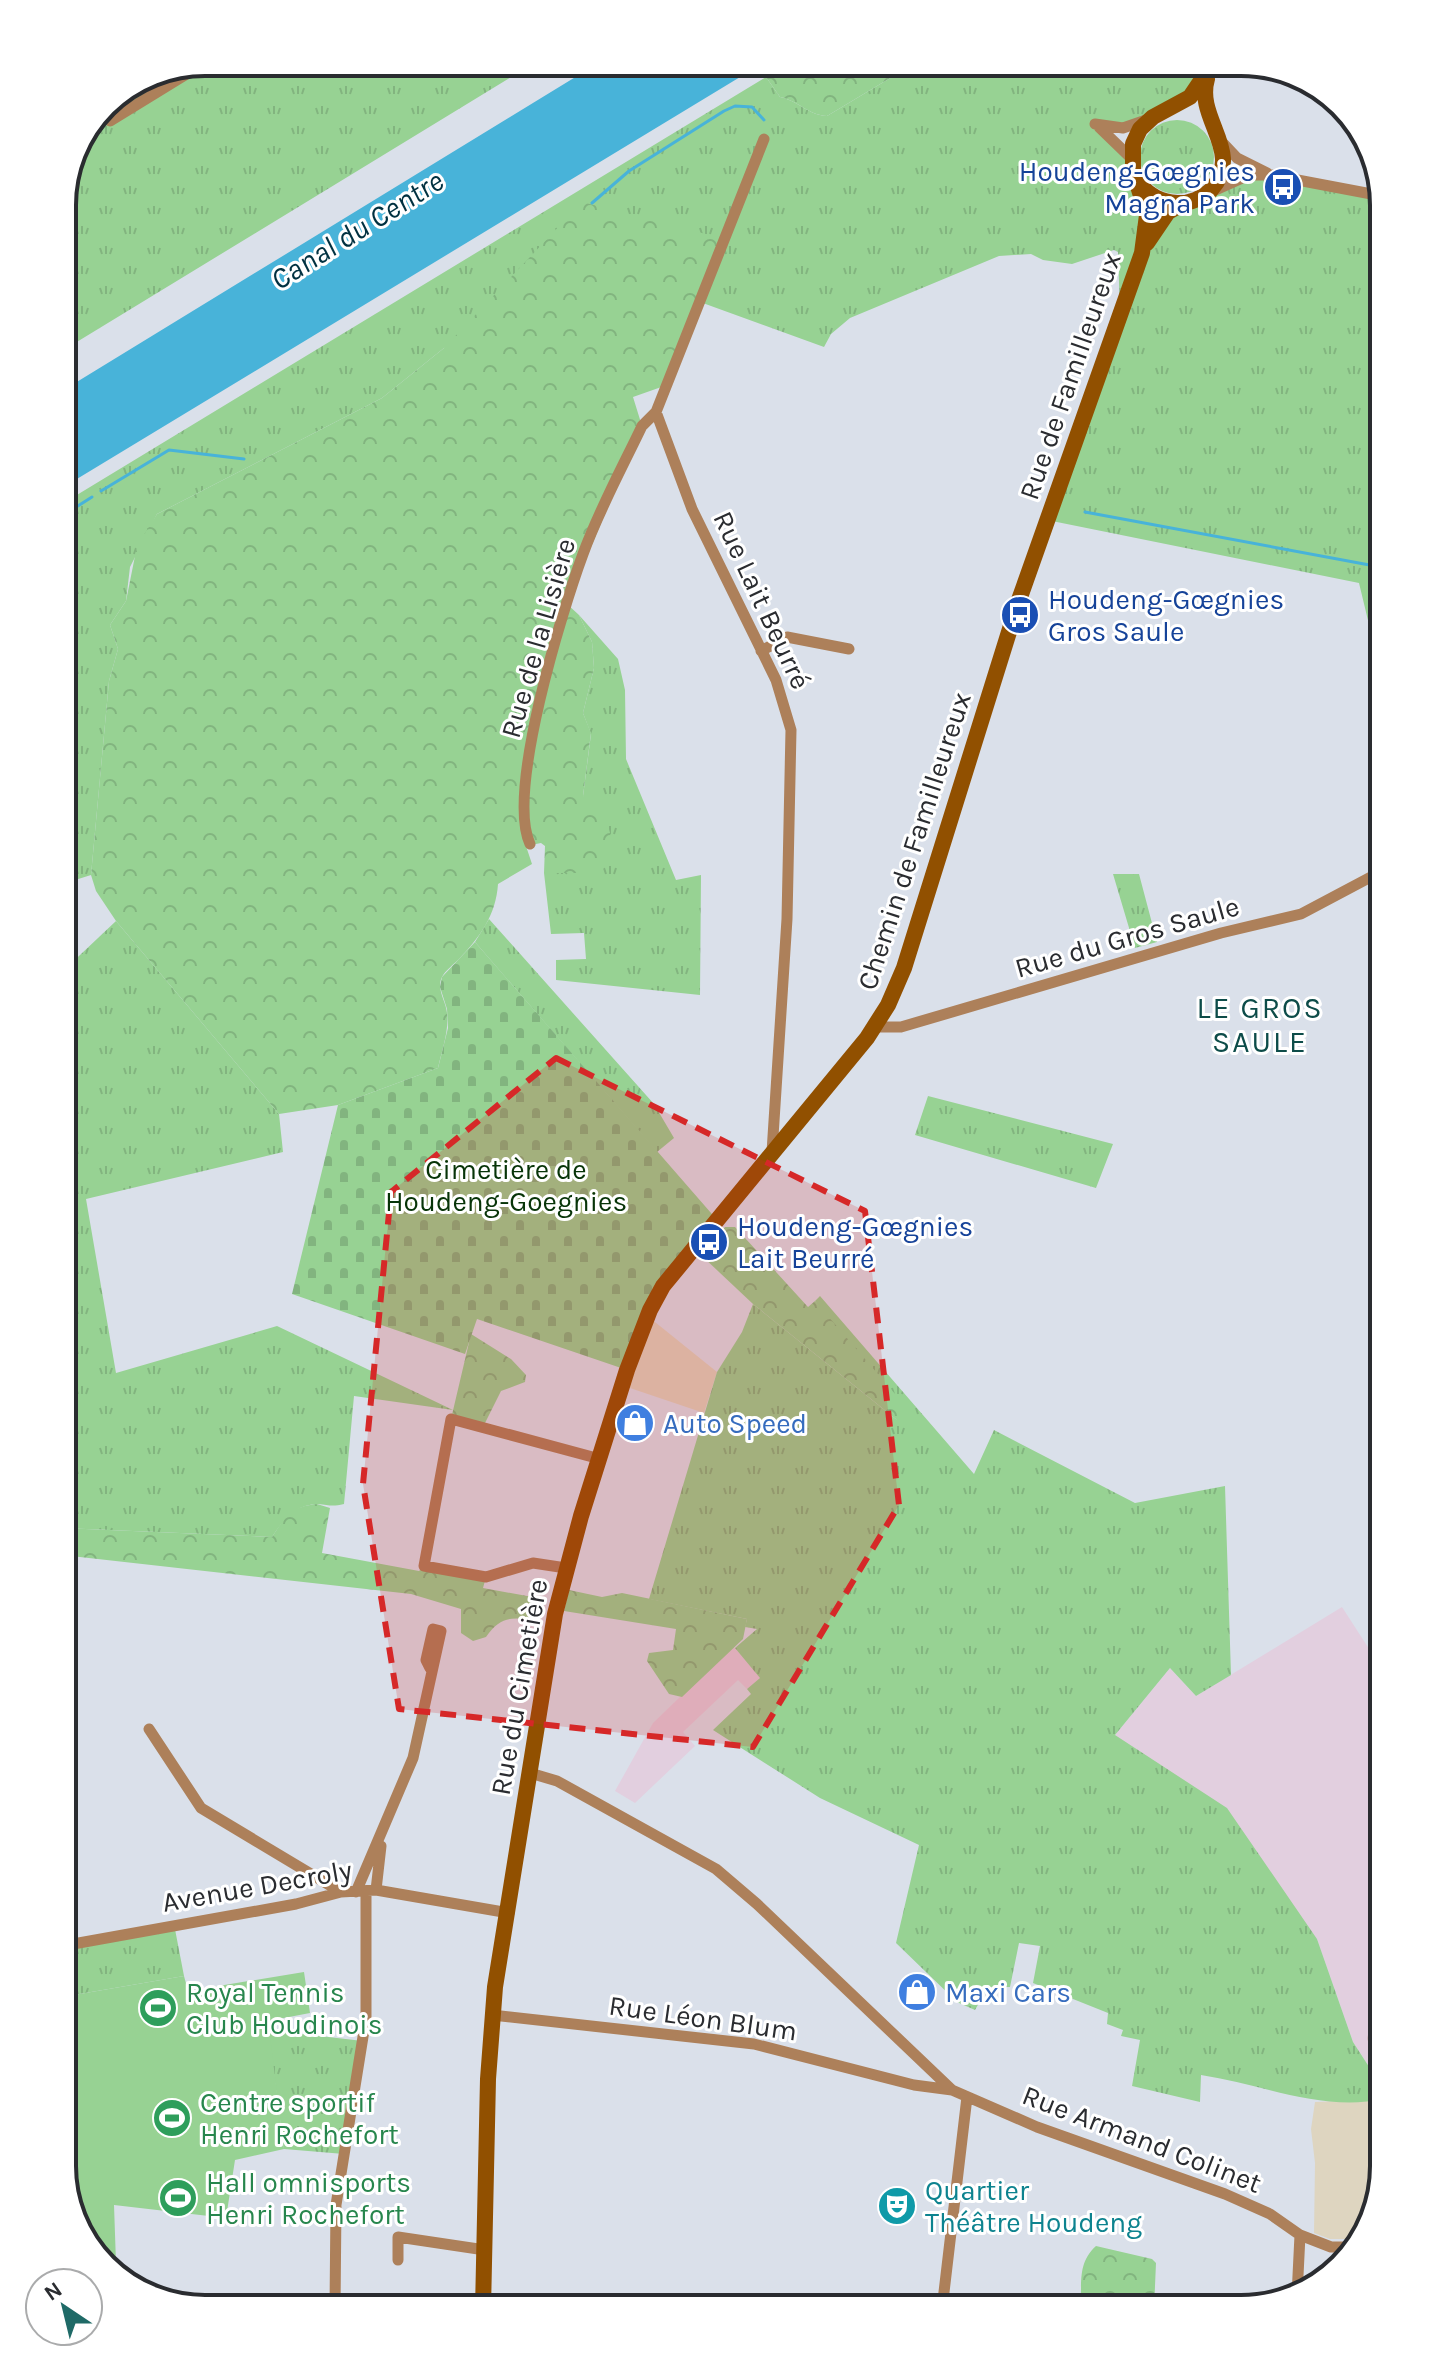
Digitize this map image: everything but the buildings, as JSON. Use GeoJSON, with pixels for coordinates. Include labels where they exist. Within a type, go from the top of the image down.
{"type":"FeatureCollection","features":[{"type":"Feature","properties":{"kind":"street"},"geometry":{"type":"LineString","coordinates":[[1131,158],[1140,129],[1190,97],[1204,76]]}},
{"type":"Feature","properties":{"kind":"street"},"geometry":{"type":"LineString","coordinates":[[1207,194],[1223,168],[1219,136],[1203,91],[1208,76]]}},
{"type":"Feature","properties":{"kind":"street"},"geometry":{"type":"LineString","coordinates":[[110,121],[180,78]]}},
{"type":"Feature","properties":{"kind":"street"},"geometry":{"type":"LineString","coordinates":[[1131,158],[1114,138],[1095,124],[1123,128],[1158,115],[1196,114],[1237,158],[1271,175]]}},
{"type":"Feature","properties":{"kind":"street"},"geometry":{"type":"LineString","coordinates":[[656,412],[764,139]]}},
{"type":"Feature","properties":{"kind":"street","name":"Rue de Familleureux"},"geometry":{"type":"LineString","coordinates":[[1025,584],[1142,253],[1147,215],[1131,158]]}},
{"type":"Feature","properties":{"kind":"street"},"geometry":{"type":"LineString","coordinates":[[1142,253],[1155,226],[1182,204],[1249,175],[1271,175],[1369,194]]}},
{"type":"Feature","properties":{"kind":"street"},"geometry":{"type":"LineString","coordinates":[[1138,182],[1162,201],[1182,204]]}},
{"type":"Feature","properties":{"kind":"street","name":"Rue Lait Beurré"},"geometry":{"type":"LineString","coordinates":[[656,412],[692,509],[761,651],[789,717],[793,744],[787,919],[772,1156]]}},
{"type":"Feature","properties":{"kind":"street","name":"Rue de la Lisière"},"geometry":{"type":"LineString","coordinates":[[530,844],[522,828],[531,739],[566,604],[584,550],[642,426],[656,412]]}},
{"type":"Feature","properties":{"kind":"street","name":"Chemin de Familleureux"},"geometry":{"type":"LineString","coordinates":[[789,1133],[876,1027],[904,968],[1025,584]]}},
{"type":"Feature","properties":{"kind":"street"},"geometry":{"type":"LineString","coordinates":[[761,651],[787,637],[849,649]]}},
{"type":"Feature","properties":{"kind":"street","name":"Rue du Gros Saule"},"geometry":{"type":"LineString","coordinates":[[876,1027],[901,1027],[1221,933],[1301,914],[1370,877]]}},
{"type":"Feature","properties":{"kind":"street","name":"Rue du Cimetière"},"geometry":{"type":"LineString","coordinates":[[483,2295],[492,2015],[566,1568],[627,1370],[659,1292],[789,1133]]}},
{"type":"Feature","properties":{"kind":"street"},"geometry":{"type":"LineString","coordinates":[[566,1568],[533,1563],[486,1577],[424,1566],[451,1419],[600,1459]]}},
{"type":"Feature","properties":{"kind":"street"},"geometry":{"type":"LineString","coordinates":[[335,2295],[336,2205],[366,2018],[366,1891],[382,1838],[413,1758],[438,1630]]}},
{"type":"Feature","properties":{"kind":"street"},"geometry":{"type":"LineString","coordinates":[[149,1729],[201,1808],[341,1892]]}},
{"type":"Feature","properties":{"kind":"street"},"geometry":{"type":"LineString","coordinates":[[530,1773],[557,1781],[716,1869],[757,1904],[952,2090]]}},
{"type":"Feature","properties":{"kind":"street"},"geometry":{"type":"LineString","coordinates":[[366,1891],[382,1838]]}},
{"type":"Feature","properties":{"kind":"street","name":"Avenue Decroly"},"geometry":{"type":"LineString","coordinates":[[76,1943],[296,1904],[341,1892],[366,1891],[509,1913]]}},
{"type":"Feature","properties":{"kind":"street","name":"Rue Léon Blum"},"geometry":{"type":"LineString","coordinates":[[492,2015],[754,2044],[914,2085],[952,2090]]}},
{"type":"Feature","properties":{"kind":"street","name":"Rue Armand Colinet"},"geometry":{"type":"LineString","coordinates":[[952,2090],[1037,2127],[1225,2194],[1270,2214],[1300,2235],[1331,2247],[1341,2247]]}},
{"type":"Feature","properties":{"kind":"street"},"geometry":{"type":"LineString","coordinates":[[943,2295],[967,2097]]}},
{"type":"Feature","properties":{"kind":"street"},"geometry":{"type":"LineString","coordinates":[[1298,2282],[1300,2235]]}},
{"type":"Feature","properties":{"kind":"street"},"geometry":{"type":"LineString","coordinates":[[398,2260],[398,2237],[485,2250]]}},
{"type":"Feature","properties":{"kind":"highlighted area"},"geometry":{"type":"Polygon","coordinates":[[[556,1058],[865,1211],[899,1505],[753,1747],[399,1709],[363,1484],[391,1192],[556,1058]]]}},
{"type":"Feature","properties":{"kind":"shaded area"},"geometry":{"type":"Polygon","coordinates":[[[650,1318],[717,1372],[704,1413],[627,1387],[650,1318]]]}},
{"type":"Feature","properties":{"kind":"shaded area"},"geometry":{"type":"Polygon","coordinates":[[[1342,1607],[1370,1650],[1370,2068],[1353,2042],[1317,1939],[1115,1735],[1170,1668],[1196,1696],[1342,1607]]]}},
{"type":"Feature","properties":{"kind":"shaded area"},"geometry":{"type":"Polygon","coordinates":[[[733,1646],[761,1678],[747,1689],[738,1680],[683,1732],[695,1746],[635,1803],[615,1791],[653,1723],[733,1646]]]}},
{"type":"Feature","properties":{"kind":"shaded area"},"geometry":{"type":"Polygon","coordinates":[[[1370,2100],[1369,2182],[1360,2215],[1347,2239],[1330,2239],[1314,2233],[1315,2163],[1311,2129],[1315,2102],[1370,2100]]]}},
{"type":"Feature","properties":{"kind":"green space"},"geometry":{"type":"Polygon","coordinates":[[[205,76],[513,76],[76,342],[76,197],[80,172],[89,148],[103,127],[120,108],[141,93],[180,78],[205,76]]]}},
{"type":"Feature","properties":{"kind":"green space"},"geometry":{"type":"Polygon","coordinates":[[[894,76],[1205,76],[1200,85],[1123,128],[1098,125],[1122,146],[1155,226],[1249,175],[1369,194],[1370,629],[1359,583],[1047,520],[1120,313],[1118,252],[1114,250],[1072,264],[1043,260],[1031,254],[999,256],[850,318],[831,334],[824,347],[700,302],[444,348],[382,398],[157,514],[130,567],[126,601],[110,625],[118,649],[109,681],[91,875],[76,880],[76,496],[766,77],[780,97],[827,116],[894,76]]]}},
{"type":"Feature","properties":{"kind":"green space"},"geometry":{"type":"Polygon","coordinates":[[[894,76],[827,116],[780,97],[766,77],[894,76]]]}},
{"type":"Feature","properties":{"kind":"green space"},"geometry":{"type":"Polygon","coordinates":[[[1170,120],[1184,120],[1198,126],[1208,136],[1214,157],[1208,178],[1198,188],[1184,194],[1170,194],[1156,188],[1146,178],[1140,164],[1140,150],[1146,136],[1156,126],[1170,120]]]}},
{"type":"Feature","properties":{"kind":"green space"},"geometry":{"type":"Polygon","coordinates":[[[582,202],[725,239],[667,385],[633,397],[642,426],[567,604],[579,615],[592,642],[594,668],[583,713],[591,733],[583,796],[597,807],[606,821],[613,856],[600,873],[544,873],[545,846],[541,843],[526,846],[532,864],[498,884],[486,925],[442,977],[440,986],[447,1020],[438,1068],[338,1105],[279,1114],[116,921],[96,891],[91,875],[109,681],[118,649],[110,625],[126,601],[137,546],[157,514],[382,398],[444,348],[582,202]]]}},
{"type":"Feature","properties":{"kind":"green space"},"geometry":{"type":"Polygon","coordinates":[[[579,615],[618,659],[625,690],[626,759],[676,880],[701,875],[700,995],[556,980],[556,960],[586,959],[584,933],[551,934],[544,873],[600,873],[583,796],[591,734],[583,713],[594,668],[592,642],[579,615]]]}},
{"type":"Feature","properties":{"kind":"green space"},"geometry":{"type":"Polygon","coordinates":[[[1113,874],[1139,874],[1157,942],[1135,948],[1113,874]]]}},
{"type":"Feature","properties":{"kind":"green space"},"geometry":{"type":"Polygon","coordinates":[[[489,919],[654,1104],[674,1138],[657,1152],[475,942],[489,919]]]}},
{"type":"Feature","properties":{"kind":"green space"},"geometry":{"type":"Polygon","coordinates":[[[116,921],[279,1114],[283,1152],[86,1199],[116,1373],[277,1326],[453,1410],[354,1396],[344,1504],[310,1505],[296,1510],[272,1537],[76,1529],[76,959],[116,921]]]}},
{"type":"Feature","properties":{"kind":"green space","name":"Cimetière de Houdeng-Goegnies"},"geometry":{"type":"Polygon","coordinates":[[[475,942],[718,1221],[671,1275],[627,1370],[477,1319],[465,1354],[292,1294],[338,1105],[438,1068],[448,1028],[447,1009],[440,987],[442,977],[475,942]]]}},
{"type":"Feature","properties":{"kind":"green space"},"geometry":{"type":"Polygon","coordinates":[[[928,1096],[1113,1144],[1096,1188],[915,1135],[928,1096]]]}},
{"type":"Feature","properties":{"kind":"green space"},"geometry":{"type":"Polygon","coordinates":[[[725,1227],[735,1227],[808,1307],[815,1301],[908,1409],[897,1420],[753,1304],[702,1256],[725,1227]]]}},
{"type":"Feature","properties":{"kind":"green space"},"geometry":{"type":"Polygon","coordinates":[[[820,1296],[974,1474],[994,1430],[1135,1503],[1225,1486],[1231,1675],[1196,1696],[1170,1668],[1115,1735],[1227,1808],[1317,1939],[1353,2042],[1370,2068],[1370,2101],[1314,2099],[1201,2075],[1200,2102],[1132,2086],[1140,2040],[1121,2036],[1123,2030],[1107,2024],[1108,2013],[1033,1983],[1040,1946],[1019,1943],[1010,1987],[988,1987],[975,2010],[957,2002],[896,1943],[919,1845],[820,1798],[713,1730],[751,1694],[747,1689],[760,1678],[735,1648],[757,1629],[745,1627],[747,1619],[649,1599],[717,1372],[742,1332],[753,1304],[897,1420],[815,1301],[820,1296]]]}},
{"type":"Feature","properties":{"kind":"green space"},"geometry":{"type":"Polygon","coordinates":[[[471,1334],[511,1359],[526,1375],[525,1382],[501,1391],[483,1427],[451,1419],[471,1334]]]}},
{"type":"Feature","properties":{"kind":"green space"},"geometry":{"type":"Polygon","coordinates":[[[317,1504],[330,1508],[322,1553],[419,1571],[424,1566],[486,1577],[483,1588],[538,1598],[542,1602],[538,1621],[508,1619],[486,1637],[473,1641],[461,1633],[461,1609],[411,1594],[76,1557],[76,1529],[272,1537],[290,1514],[301,1507],[317,1504]]]}},
{"type":"Feature","properties":{"kind":"green space"},"geometry":{"type":"Polygon","coordinates":[[[569,1590],[602,1597],[622,1593],[747,1619],[743,1639],[682,1697],[669,1694],[647,1661],[649,1653],[673,1650],[676,1629],[564,1611],[569,1590]]]}},
{"type":"Feature","properties":{"kind":"green space"},"geometry":{"type":"Polygon","coordinates":[[[174,1924],[184,1976],[76,1995],[76,1943],[174,1924]]]}},
{"type":"Feature","properties":{"kind":"green space","name":"Centre sportif Henri Rochefort"},"geometry":{"type":"Polygon","coordinates":[[[304,1972],[310,2013],[268,2021],[284,2149],[235,2160],[226,2218],[114,2205],[116,2259],[89,2223],[77,2182],[76,1995],[184,1976],[188,1991],[304,1972]]]}},
{"type":"Feature","properties":{"kind":"green space"},"geometry":{"type":"Polygon","coordinates":[[[268,2030],[363,2041],[344,2154],[284,2149],[268,2030]]]}},
{"type":"Feature","properties":{"kind":"green space"},"geometry":{"type":"Polygon","coordinates":[[[1096,2246],[1152,2259],[1156,2263],[1155,2295],[1081,2295],[1083,2268],[1096,2246]]]}},
{"type":"Feature","properties":{"kind":"water","name":"Canal du Centre"},"geometry":{"type":"Polygon","coordinates":[[[577,76],[742,76],[76,480],[76,382],[577,76]]]}},
{"type":"Feature","properties":{"kind":"waterway"},"geometry":{"type":"LineString","coordinates":[[592,203],[629,171],[724,111],[735,106],[752,107],[764,120]]}},
{"type":"Feature","properties":{"kind":"waterway"},"geometry":{"type":"LineString","coordinates":[[101,491],[169,450],[244,459]]}},
{"type":"Feature","properties":{"kind":"waterway"},"geometry":{"type":"LineString","coordinates":[[76,507],[92,497]]}},
{"type":"Feature","properties":{"kind":"waterway"},"geometry":{"type":"LineString","coordinates":[[1085,512],[1370,565]]}},
{"type":"Feature","properties":{"kind":"place","name":"Houdeng-Gœgnies Magna Park"},"geometry":{"type":"Point","coordinates":[1283,187]}},
{"type":"Feature","properties":{"kind":"place","name":"Houdeng-Gœgnies Gros Saule"},"geometry":{"type":"Point","coordinates":[1020,615]}},
{"type":"Feature","properties":{"kind":"place","name":"Houdeng-Gœgnies Lait Beurré"},"geometry":{"type":"Point","coordinates":[709,1242]}},
{"type":"Feature","properties":{"kind":"place","name":"Auto Speed"},"geometry":{"type":"Point","coordinates":[635,1423]}},
{"type":"Feature","properties":{"kind":"place","name":"Maxi Cars"},"geometry":{"type":"Point","coordinates":[917,1992]}},
{"type":"Feature","properties":{"kind":"place","name":"Royal Tennis Club Houdinois"},"geometry":{"type":"Point","coordinates":[158,2008]}},
{"type":"Feature","properties":{"kind":"place","name":"Centre sportif Henri Rochefort"},"geometry":{"type":"Point","coordinates":[172,2118]}},
{"type":"Feature","properties":{"kind":"place","name":"Hall omnisports Henri Rochefort"},"geometry":{"type":"Point","coordinates":[178,2198]}},
{"type":"Feature","properties":{"kind":"place","name":"Quartier Théâtre Houdeng"},"geometry":{"type":"Point","coordinates":[897,2206]}},
{"type":"Feature","properties":{"kind":"district","name":"LE GROS SAULE"},"geometry":{"type":"Point","coordinates":[1260,1025]}}]}
